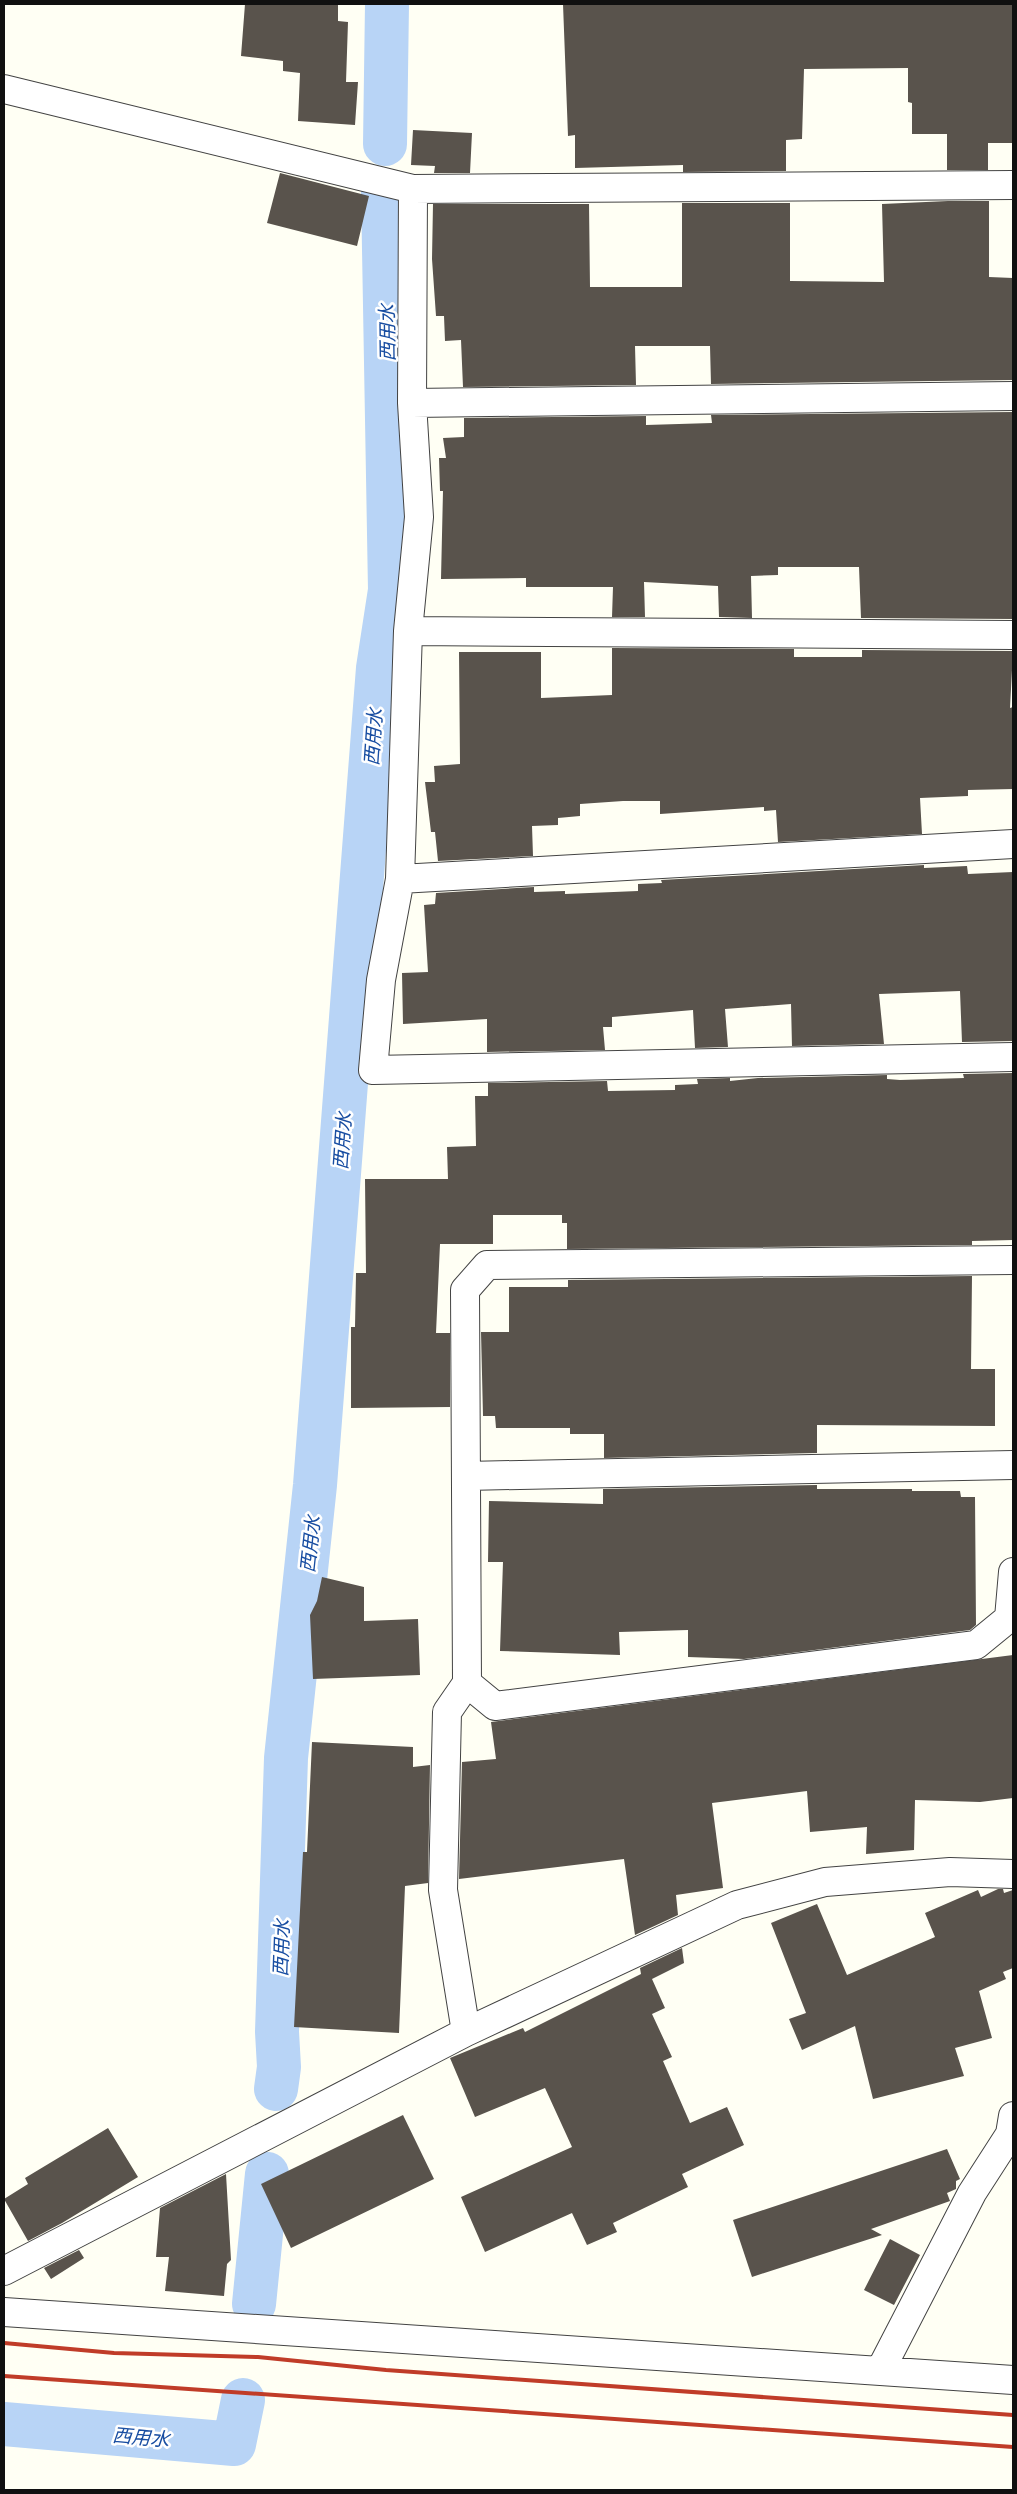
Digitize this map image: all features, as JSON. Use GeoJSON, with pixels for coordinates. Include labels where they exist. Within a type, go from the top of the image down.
{"type":"FeatureCollection","features":[{"type":"Feature","properties":{"kind":"street"},"geometry":{"type":"LineString","coordinates":[[4,89],[413,189],[1013,185]]}},
{"type":"Feature","properties":{"kind":"street"},"geometry":{"type":"LineString","coordinates":[[413,189],[412,403],[419,517],[408,631],[400,879],[381,980],[373,1070],[1013,1057]]}},
{"type":"Feature","properties":{"kind":"street"},"geometry":{"type":"LineString","coordinates":[[412,403],[1013,396]]}},
{"type":"Feature","properties":{"kind":"street"},"geometry":{"type":"LineString","coordinates":[[408,631],[1013,635]]}},
{"type":"Feature","properties":{"kind":"street"},"geometry":{"type":"LineString","coordinates":[[400,879],[1013,844]]}},
{"type":"Feature","properties":{"kind":"street"},"geometry":{"type":"LineString","coordinates":[[466,2032],[443,1890],[447,1712],[467,1683],[465,1290],[487,1265],[1013,1260]]}},
{"type":"Feature","properties":{"kind":"street"},"geometry":{"type":"LineString","coordinates":[[466,1476],[1013,1465]]}},
{"type":"Feature","properties":{"kind":"street"},"geometry":{"type":"LineString","coordinates":[[467,1683],[495,1706],[976,1645],[1009,1618],[1013,1572]]}},
{"type":"Feature","properties":{"kind":"street"},"geometry":{"type":"LineString","coordinates":[[4,2271],[466,2032],[738,1905],[825,1882],[950,1872],[1013,1874]]}},
{"type":"Feature","properties":{"kind":"street"},"geometry":{"type":"LineString","coordinates":[[880,2371],[972,2193],[1010,2134],[1013,2116]]}},
{"type":"Feature","properties":{"kind":"street"},"geometry":{"type":"LineString","coordinates":[[4,2312],[1013,2380]]}},
{"type":"Feature","properties":{"kind":"building"},"geometry":{"type":"Polygon","coordinates":[[[245,4],[338,4],[338,21],[348,22],[346,82],[358,82],[355,125],[298,121],[300,73],[283,71],[283,61],[241,56],[245,4]]]}},
{"type":"Feature","properties":{"kind":"building"},"geometry":{"type":"Polygon","coordinates":[[[563,4],[1013,4],[1013,143],[988,143],[988,170],[947,170],[947,134],[912,134],[912,103],[908,102],[908,68],[804,69],[802,139],[786,140],[786,171],[683,172],[683,165],[575,168],[575,135],[568,136],[563,4]]]}},
{"type":"Feature","properties":{"kind":"building"},"geometry":{"type":"Polygon","coordinates":[[[413,130],[472,133],[470,173],[434,173],[435,166],[411,165],[413,130]]]}},
{"type":"Feature","properties":{"kind":"building"},"geometry":{"type":"Polygon","coordinates":[[[280,173],[369,196],[357,246],[267,223],[280,173]]]}},
{"type":"Feature","properties":{"kind":"building"},"geometry":{"type":"Polygon","coordinates":[[[989,201],[989,277],[1013,278],[1013,380],[711,384],[710,346],[635,346],[636,385],[463,387],[461,340],[445,341],[444,316],[436,316],[432,259],[433,204],[589,204],[590,287],[682,287],[682,203],[790,203],[790,281],[884,282],[882,204],[989,201]]]}},
{"type":"Feature","properties":{"kind":"building"},"geometry":{"type":"Polygon","coordinates":[[[1013,412],[1013,619],[861,618],[859,567],[778,567],[778,575],[751,576],[752,618],[719,617],[718,586],[644,582],[645,617],[612,617],[613,587],[526,587],[526,578],[441,579],[443,491],[440,491],[439,458],[446,458],[443,438],[464,437],[464,418],[646,416],[646,425],[712,423],[711,415],[1013,412]]]}},
{"type":"Feature","properties":{"kind":"building"},"geometry":{"type":"Polygon","coordinates":[[[612,648],[794,649],[794,657],[862,657],[862,650],[1013,651],[1010,708],[1013,707],[1013,789],[968,790],[968,796],[920,798],[922,834],[778,842],[776,810],[764,811],[764,807],[660,814],[660,801],[580,804],[580,816],[558,818],[558,825],[532,826],[533,856],[438,861],[435,832],[431,832],[425,782],[435,782],[434,766],[460,764],[459,652],[541,652],[541,698],[612,695],[612,648]]]}},
{"type":"Feature","properties":{"kind":"building"},"geometry":{"type":"Polygon","coordinates":[[[924,865],[924,868],[967,866],[968,874],[1013,872],[1013,1041],[962,1042],[960,991],[879,994],[884,1044],[792,1046],[791,1004],[725,1009],[728,1047],[695,1048],[693,1010],[612,1017],[612,1027],[603,1027],[605,1050],[487,1052],[487,1019],[403,1024],[402,973],[428,972],[424,905],[435,904],[436,893],[534,887],[534,892],[565,891],[565,894],[638,891],[638,884],[662,883],[661,880],[924,865]]]}},
{"type":"Feature","properties":{"kind":"building"},"geometry":{"type":"Polygon","coordinates":[[[1013,1073],[1013,1240],[972,1241],[972,1245],[567,1249],[567,1223],[562,1223],[562,1215],[493,1215],[493,1244],[440,1244],[436,1333],[450,1333],[450,1407],[351,1408],[351,1327],[355,1327],[356,1273],[366,1273],[365,1179],[448,1179],[447,1147],[476,1146],[475,1096],[488,1096],[488,1083],[607,1081],[608,1091],[675,1090],[675,1085],[698,1084],[697,1079],[730,1078],[730,1081],[758,1078],[887,1075],[887,1079],[900,1080],[964,1078],[963,1074],[1013,1073]]]}},
{"type":"Feature","properties":{"kind":"building"},"geometry":{"type":"Polygon","coordinates":[[[972,1276],[971,1369],[995,1369],[995,1426],[817,1425],[817,1453],[604,1458],[604,1434],[570,1434],[570,1428],[496,1428],[495,1416],[483,1416],[481,1332],[509,1332],[509,1287],[568,1287],[568,1280],[972,1276]]]}},
{"type":"Feature","properties":{"kind":"building"},"geometry":{"type":"Polygon","coordinates":[[[817,1485],[817,1489],[960,1491],[961,1497],[975,1497],[976,1625],[970,1630],[744,1659],[688,1657],[688,1630],[619,1632],[620,1655],[500,1651],[503,1562],[488,1562],[489,1501],[603,1504],[603,1489],[817,1485]]]}},
{"type":"Feature","properties":{"kind":"building"},"geometry":{"type":"Polygon","coordinates":[[[322,1577],[364,1587],[364,1621],[418,1619],[420,1675],[313,1679],[310,1615],[317,1601],[322,1577]]]}},
{"type":"Feature","properties":{"kind":"building"},"geometry":{"type":"Polygon","coordinates":[[[1013,1655],[1013,1798],[980,1802],[915,1800],[914,1850],[866,1854],[867,1827],[810,1832],[807,1791],[712,1803],[723,1888],[676,1895],[678,1915],[635,1935],[624,1859],[459,1879],[462,1762],[496,1759],[491,1722],[1013,1655]]]}},
{"type":"Feature","properties":{"kind":"building"},"geometry":{"type":"Polygon","coordinates":[[[312,1742],[413,1747],[413,1767],[430,1765],[428,1883],[405,1886],[399,2033],[294,2027],[303,1852],[307,1852],[312,1742]]]}},
{"type":"Feature","properties":{"kind":"building"},"geometry":{"type":"Polygon","coordinates":[[[998,1889],[1003,1889],[1004,1893],[1013,1890],[1013,1968],[1003,1972],[1006,1979],[979,1991],[992,2038],[955,2048],[964,2076],[873,2099],[855,2026],[802,2050],[789,2019],[806,2013],[771,1923],[817,1904],[847,1975],[935,1937],[925,1913],[978,1890],[981,1897],[998,1889]]]}},
{"type":"Feature","properties":{"kind":"building"},"geometry":{"type":"Polygon","coordinates":[[[682,1948],[684,1963],[652,1979],[665,2008],[652,2014],[672,2057],[663,2061],[690,2123],[727,2107],[744,2145],[682,2174],[688,2187],[613,2223],[617,2232],[587,2245],[572,2213],[485,2252],[461,2197],[572,2147],[545,2088],[475,2117],[450,2058],[523,2028],[525,2032],[641,1974],[640,1968],[682,1948]]]}},
{"type":"Feature","properties":{"kind":"building"},"geometry":{"type":"Polygon","coordinates":[[[403,2115],[434,2179],[291,2248],[261,2184],[403,2115]]]}},
{"type":"Feature","properties":{"kind":"building"},"geometry":{"type":"Polygon","coordinates":[[[108,2128],[138,2177],[62,2223],[28,2241],[4,2199],[28,2184],[25,2178],[108,2128]]]}},
{"type":"Feature","properties":{"kind":"building"},"geometry":{"type":"Polygon","coordinates":[[[947,2149],[960,2179],[956,2181],[956,2189],[947,2193],[950,2201],[871,2229],[882,2235],[752,2277],[733,2220],[947,2149]]]}},
{"type":"Feature","properties":{"kind":"building"},"geometry":{"type":"Polygon","coordinates":[[[226,2174],[231,2260],[227,2264],[224,2296],[165,2291],[169,2257],[156,2257],[160,2208],[226,2174]]]}},
{"type":"Feature","properties":{"kind":"building"},"geometry":{"type":"Polygon","coordinates":[[[890,2239],[920,2255],[894,2305],[864,2290],[890,2239]]]}},
{"type":"Feature","properties":{"kind":"building"},"geometry":{"type":"Polygon","coordinates":[[[79,2250],[84,2258],[51,2279],[44,2268],[79,2250]]]}},
{"type":"Feature","properties":{"kind":"waterway","name":"西用水"},"geometry":{"type":"LineString","coordinates":[[385,144],[387,4]]}},
{"type":"Feature","properties":{"kind":"waterway","name":"西用水"},"geometry":{"type":"LineString","coordinates":[[276,2089],[279,2067],[277,2032],[286,1758],[315,1485],[378,668],[390,590],[383,192]]}},
{"type":"Feature","properties":{"kind":"waterway","name":"西用水"},"geometry":{"type":"LineString","coordinates":[[254,2304],[267,2174]]}},
{"type":"Feature","properties":{"kind":"waterway","name":"西用水"},"geometry":{"type":"LineString","coordinates":[[4,2424],[234,2444],[243,2400]]}},
{"type":"Feature","properties":{"kind":"railway"},"geometry":{"type":"LineString","coordinates":[[4,2343],[114,2353],[258,2357],[386,2370],[1013,2415]]}},
{"type":"Feature","properties":{"kind":"railway"},"geometry":{"type":"LineString","coordinates":[[4,2376],[1013,2447]]}}]}
